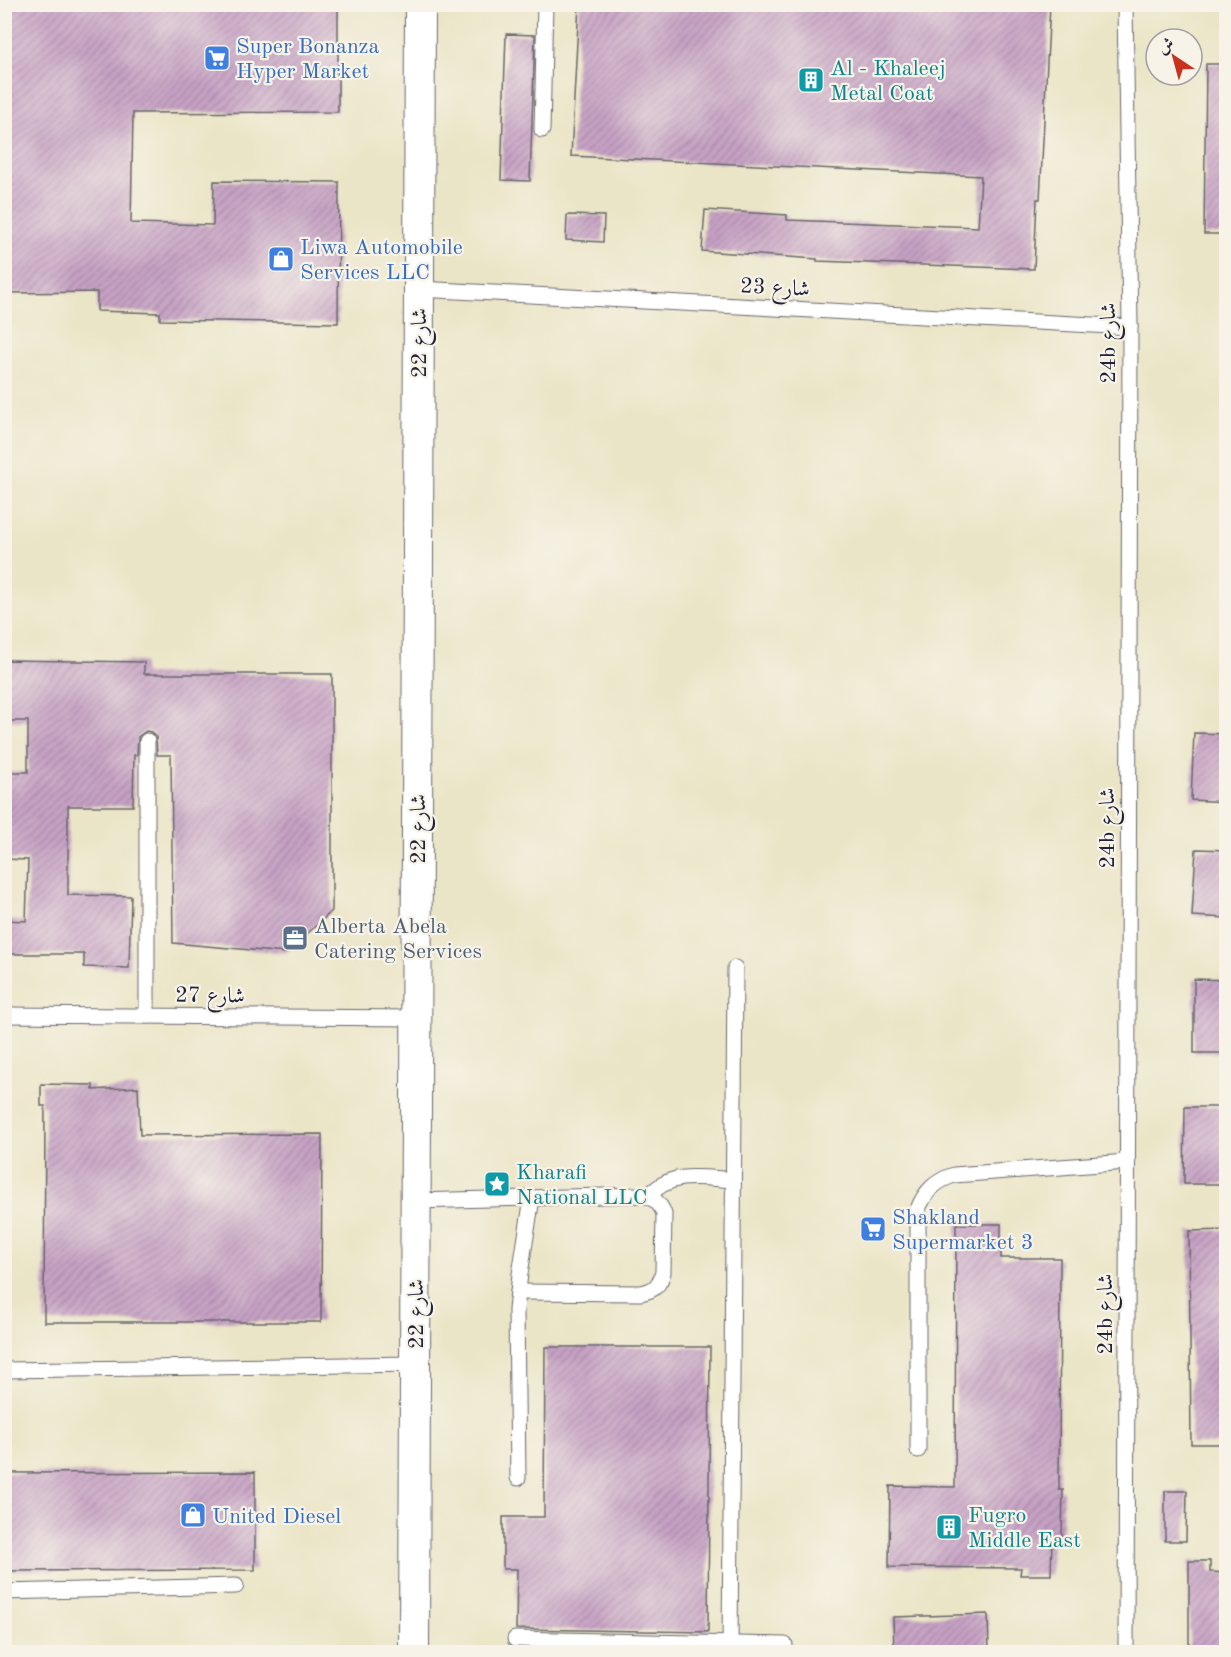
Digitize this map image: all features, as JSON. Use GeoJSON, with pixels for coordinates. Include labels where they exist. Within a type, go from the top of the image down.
{"type":"FeatureCollection","features":[{"type":"Feature","properties":{"kind":"street","name":"شارع 22"},"geometry":{"type":"LineString","coordinates":[[414,1653],[420,4]]}},
{"type":"Feature","properties":{"kind":"lane"},"geometry":{"type":"LineString","coordinates":[[542,130],[545,4]]}},
{"type":"Feature","properties":{"kind":"lane","name":"24b شارع"},"geometry":{"type":"LineString","coordinates":[[1125,4],[1130,327],[1126,1653]]}},
{"type":"Feature","properties":{"kind":"lane","name":"شارع 23"},"geometry":{"type":"LineString","coordinates":[[419,289],[1130,327]]}},
{"type":"Feature","properties":{"kind":"lane"},"geometry":{"type":"LineString","coordinates":[[147,741],[147,1016]]}},
{"type":"Feature","properties":{"kind":"lane"},"geometry":{"type":"LineString","coordinates":[[730,1648],[735,968]]}},
{"type":"Feature","properties":{"kind":"lane","name":"شارع 27"},"geometry":{"type":"LineString","coordinates":[[4,1014],[416,1018]]}},
{"type":"Feature","properties":{"kind":"lane"},"geometry":{"type":"LineString","coordinates":[[918,1450],[918,1209],[928,1191],[944,1178],[954,1175],[1127,1162]]}},
{"type":"Feature","properties":{"kind":"lane"},"geometry":{"type":"LineString","coordinates":[[649,1197],[662,1184],[680,1178],[733,1180]]}},
{"type":"Feature","properties":{"kind":"lane"},"geometry":{"type":"LineString","coordinates":[[416,1201],[649,1197],[656,1201],[664,1214],[663,1272],[661,1281],[649,1292],[518,1292]]}},
{"type":"Feature","properties":{"kind":"lane"},"geometry":{"type":"LineString","coordinates":[[518,1478],[518,1292],[532,1198]]}},
{"type":"Feature","properties":{"kind":"lane"},"geometry":{"type":"LineString","coordinates":[[4,1370],[415,1364]]}},
{"type":"Feature","properties":{"kind":"lane"},"geometry":{"type":"LineString","coordinates":[[4,1592],[236,1587]]}},
{"type":"Feature","properties":{"kind":"lane"},"geometry":{"type":"LineString","coordinates":[[515,1639],[730,1648],[785,1644]]}},
{"type":"Feature","properties":{"kind":"building"},"geometry":{"type":"Polygon","coordinates":[[[4,4],[338,4],[338,112],[133,113],[131,223],[213,225],[214,181],[339,182],[338,323],[160,320],[160,313],[97,311],[97,292],[4,293],[4,4]]]}},
{"type":"Feature","properties":{"kind":"building","name":"Al - Khaleej Metal Coat"},"geometry":{"type":"Polygon","coordinates":[[[579,4],[1050,4],[1034,269],[817,261],[817,259],[702,251],[705,210],[787,215],[787,220],[978,227],[981,176],[571,156],[579,4]]]}},
{"type":"Feature","properties":{"kind":"building"},"geometry":{"type":"Polygon","coordinates":[[[506,34],[535,35],[530,181],[501,180],[506,34]]]}},
{"type":"Feature","properties":{"kind":"building"},"geometry":{"type":"Polygon","coordinates":[[[1206,64],[1227,64],[1227,234],[1204,234],[1206,64]]]}},
{"type":"Feature","properties":{"kind":"building"},"geometry":{"type":"Polygon","coordinates":[[[567,215],[604,216],[603,242],[566,240],[567,215]]]}},
{"type":"Feature","properties":{"kind":"building"},"geometry":{"type":"Polygon","coordinates":[[[4,660],[144,662],[144,674],[332,674],[332,911],[286,953],[173,943],[171,755],[157,755],[156,737],[146,731],[138,737],[137,755],[134,755],[133,806],[68,806],[68,895],[131,896],[129,968],[84,967],[84,954],[4,954],[4,920],[26,921],[28,860],[4,859],[4,772],[28,772],[28,721],[4,721],[4,660]]]}},
{"type":"Feature","properties":{"kind":"building"},"geometry":{"type":"Polygon","coordinates":[[[1194,733],[1227,734],[1227,802],[1191,800],[1194,733]]]}},
{"type":"Feature","properties":{"kind":"building"},"geometry":{"type":"Polygon","coordinates":[[[1196,849],[1227,850],[1227,918],[1192,916],[1196,849]]]}},
{"type":"Feature","properties":{"kind":"building"},"geometry":{"type":"Polygon","coordinates":[[[1194,979],[1227,980],[1227,1053],[1194,1053],[1194,979]]]}},
{"type":"Feature","properties":{"kind":"building"},"geometry":{"type":"Polygon","coordinates":[[[41,1084],[93,1085],[93,1090],[138,1087],[140,1135],[322,1134],[321,1322],[44,1322],[45,1106],[41,1106],[41,1084]]]}},
{"type":"Feature","properties":{"kind":"building"},"geometry":{"type":"Polygon","coordinates":[[[1185,1107],[1227,1107],[1227,1184],[1184,1184],[1185,1107]]]}},
{"type":"Feature","properties":{"kind":"building"},"geometry":{"type":"Polygon","coordinates":[[[956,1224],[1001,1224],[1001,1258],[1060,1258],[1059,1490],[1063,1490],[1062,1536],[1052,1536],[1051,1575],[1020,1575],[1021,1568],[889,1567],[890,1486],[955,1487],[956,1224]]]}},
{"type":"Feature","properties":{"kind":"building"},"geometry":{"type":"Polygon","coordinates":[[[1227,1230],[1227,1444],[1191,1444],[1189,1231],[1227,1230]]]}},
{"type":"Feature","properties":{"kind":"building"},"geometry":{"type":"Polygon","coordinates":[[[545,1347],[710,1347],[708,1632],[516,1629],[517,1569],[503,1569],[503,1517],[544,1517],[545,1347]]]}},
{"type":"Feature","properties":{"kind":"building"},"geometry":{"type":"Polygon","coordinates":[[[255,1472],[255,1570],[4,1571],[4,1473],[255,1472]]]}},
{"type":"Feature","properties":{"kind":"building"},"geometry":{"type":"Polygon","coordinates":[[[1165,1491],[1187,1491],[1186,1541],[1165,1541],[1165,1491]]]}},
{"type":"Feature","properties":{"kind":"building"},"geometry":{"type":"Polygon","coordinates":[[[1189,1561],[1210,1561],[1210,1572],[1227,1573],[1227,1653],[1189,1653],[1189,1561]]]}},
{"type":"Feature","properties":{"kind":"building"},"geometry":{"type":"Polygon","coordinates":[[[988,1614],[989,1653],[894,1653],[893,1617],[988,1614]]]}},
{"type":"Feature","properties":{"kind":"place","name":"Super Bonanza Hyper Market"},"geometry":{"type":"Point","coordinates":[217,58]}},
{"type":"Feature","properties":{"kind":"place","name":"Al - Khaleej Metal Coat"},"geometry":{"type":"Point","coordinates":[811,80]}},
{"type":"Feature","properties":{"kind":"place","name":"Liwa Automobile Services LLC"},"geometry":{"type":"Point","coordinates":[281,259]}},
{"type":"Feature","properties":{"kind":"place","name":"Alberta Abela Catering Services"},"geometry":{"type":"Point","coordinates":[295,938]}},
{"type":"Feature","properties":{"kind":"place","name":"Kharafi National LLC"},"geometry":{"type":"Point","coordinates":[497,1184]}},
{"type":"Feature","properties":{"kind":"place","name":"Shakland Supermarket 3"},"geometry":{"type":"Point","coordinates":[873,1229]}},
{"type":"Feature","properties":{"kind":"place","name":"United Diesel"},"geometry":{"type":"Point","coordinates":[193,1515]}},
{"type":"Feature","properties":{"kind":"place","name":"Fugro Middle East"},"geometry":{"type":"Point","coordinates":[949,1527]}}]}
